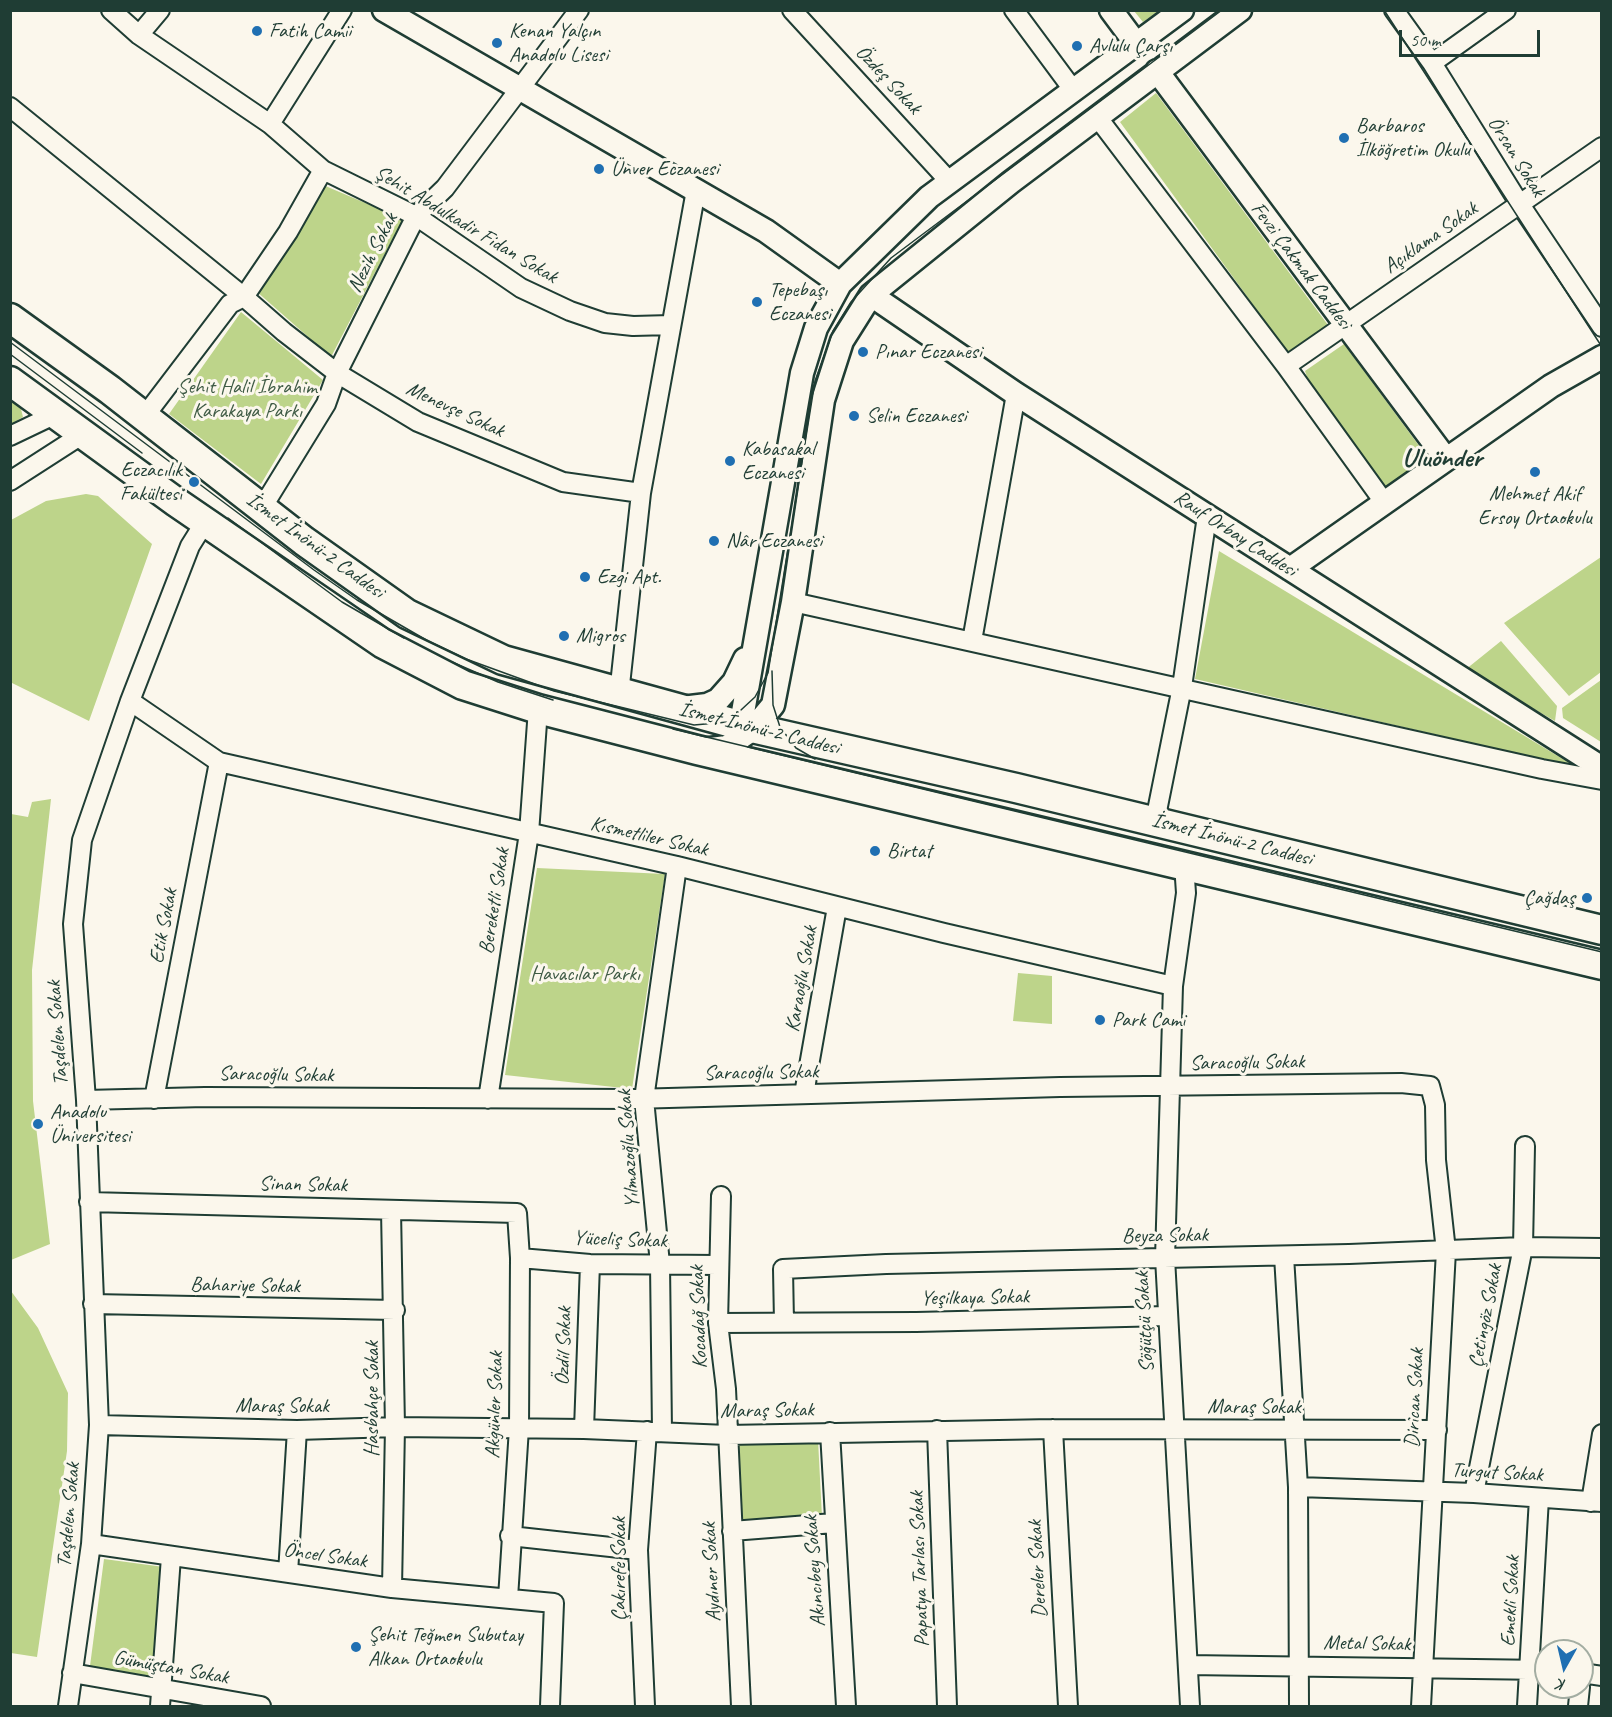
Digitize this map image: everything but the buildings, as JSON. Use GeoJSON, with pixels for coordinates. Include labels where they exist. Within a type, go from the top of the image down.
{"type":"FeatureCollection","features":[{"type":"Feature","properties":{"kind":"main road","name":"İsmet İnönü-2 Caddesi"},"geometry":{"type":"LineString","coordinates":[[10,318],[407,614],[503,660],[666,706],[744,731],[810,742],[1155,821],[1602,930]]}},
{"type":"Feature","properties":{"kind":"main road","name":"İsmet İnönü-2 Caddesi"},"geometry":{"type":"LineString","coordinates":[[10,381],[205,522],[382,643],[464,685],[538,709],[697,750],[1602,964]]}},
{"type":"Feature","properties":{"kind":"street","name":"Şehit Abdulkadir Fidan Sokak"},"geometry":{"type":"LineString","coordinates":[[111,10],[139,35],[270,124],[323,170],[416,216],[521,288],[570,311],[605,323],[671,325]]}},
{"type":"Feature","properties":{"kind":"street"},"geometry":{"type":"LineString","coordinates":[[139,35],[160,10]]}},
{"type":"Feature","properties":{"kind":"street"},"geometry":{"type":"LineString","coordinates":[[270,124],[342,10]]}},
{"type":"Feature","properties":{"kind":"street"},"geometry":{"type":"LineString","coordinates":[[384,10],[766,231],[840,284]]}},
{"type":"Feature","properties":{"kind":"street","name":"Nezih Sokak"},"geometry":{"type":"LineString","coordinates":[[262,508],[326,404],[337,373],[416,216],[445,188],[579,10]]}},
{"type":"Feature","properties":{"kind":"street","name":"Özdeş Sokak"},"geometry":{"type":"LineString","coordinates":[[792,10],[950,182]]}},
{"type":"Feature","properties":{"kind":"street"},"geometry":{"type":"LineString","coordinates":[[1014,10],[1074,91]]}},
{"type":"Feature","properties":{"kind":"street"},"geometry":{"type":"LineString","coordinates":[[1111,10],[1137,45]]}},
{"type":"Feature","properties":{"kind":"street"},"geometry":{"type":"LineString","coordinates":[[761,765],[743,753],[760,619],[802,373],[816,328],[840,284],[929,197],[1182,10]]}},
{"type":"Feature","properties":{"kind":"street"},"geometry":{"type":"LineString","coordinates":[[697,750],[719,749],[744,731],[773,705],[793,602],[823,400],[842,341],[871,295],[1011,182],[1240,10]]}},
{"type":"Feature","properties":{"kind":"street","name":"Örsan Sokak"},"geometry":{"type":"LineString","coordinates":[[1394,10],[1432,63],[1519,203],[1602,327]]}},
{"type":"Feature","properties":{"kind":"street"},"geometry":{"type":"LineString","coordinates":[[1432,63],[1506,10]]}},
{"type":"Feature","properties":{"kind":"street","name":"Fevzi Çakmak Caddesi"},"geometry":{"type":"LineString","coordinates":[[1157,71],[1446,459]]}},
{"type":"Feature","properties":{"kind":"street","name":"Menevşe Sokak"},"geometry":{"type":"LineString","coordinates":[[10,107],[337,373],[418,422],[563,482],[641,493]]}},
{"type":"Feature","properties":{"kind":"street"},"geometry":{"type":"LineString","coordinates":[[1098,118],[1286,366],[1384,502]]}},
{"type":"Feature","properties":{"kind":"street","name":"Açıklama Sokak"},"geometry":{"type":"LineString","coordinates":[[1286,366],[1602,147]]}},
{"type":"Feature","properties":{"kind":"street"},"geometry":{"type":"LineString","coordinates":[[144,417],[230,304],[244,297],[288,232],[323,170]]}},
{"type":"Feature","properties":{"kind":"street"},"geometry":{"type":"LineString","coordinates":[[619,694],[641,493],[696,190]]}},
{"type":"Feature","properties":{"kind":"street","name":"Rauf Orbay Caddesi"},"geometry":{"type":"LineString","coordinates":[[871,295],[1016,394],[1602,768]]}},
{"type":"Feature","properties":{"kind":"street"},"geometry":{"type":"LineString","coordinates":[[1290,569],[1551,386],[1602,357]]}},
{"type":"Feature","properties":{"kind":"street"},"geometry":{"type":"LineString","coordinates":[[972,641],[1016,394]]}},
{"type":"Feature","properties":{"kind":"street"},"geometry":{"type":"LineString","coordinates":[[10,436],[56,414]]}},
{"type":"Feature","properties":{"kind":"street"},"geometry":{"type":"LineString","coordinates":[[10,481],[83,434]]}},
{"type":"Feature","properties":{"kind":"street"},"geometry":{"type":"LineString","coordinates":[[1155,821],[1182,687],[1207,516]]}},
{"type":"Feature","properties":{"kind":"street","name":"Taşdelen Sokak"},"geometry":{"type":"LineString","coordinates":[[68,1707],[91,1544],[99,1425],[86,1100],[73,924],[82,840],[130,701],[190,546],[205,522]]}},
{"type":"Feature","properties":{"kind":"street"},"geometry":{"type":"LineString","coordinates":[[793,602],[1182,687],[1542,770],[1602,780]]}},
{"type":"Feature","properties":{"kind":"street"},"geometry":{"type":"LineString","coordinates":[[666,706],[694,708],[707,705],[726,693],[741,669],[760,619]]}},
{"type":"Feature","properties":{"kind":"street"},"geometry":{"type":"LineString","coordinates":[[778,685],[781,719],[796,734],[810,742]]}},
{"type":"Feature","properties":{"kind":"street","name":"Kısmetliler Sokak"},"geometry":{"type":"LineString","coordinates":[[130,701],[219,762],[677,866],[1173,986]]}},
{"type":"Feature","properties":{"kind":"street","name":"Bereketli Sokak"},"geometry":{"type":"LineString","coordinates":[[488,1099],[529,833],[538,709]]}},
{"type":"Feature","properties":{"kind":"street","name":"Etik Sokak"},"geometry":{"type":"LineString","coordinates":[[154,1098],[219,762]]}},
{"type":"Feature","properties":{"kind":"street","name":"Söğütçü Sokak"},"geometry":{"type":"LineString","coordinates":[[1184,864],[1186,893],[1173,986],[1165,1258],[1190,1707]]}},
{"type":"Feature","properties":{"kind":"street","name":"Yılmazoğlu Sokak"},"geometry":{"type":"LineString","coordinates":[[655,1431],[660,1264],[644,1099],[677,866]]}},
{"type":"Feature","properties":{"kind":"street","name":"Karaoğlu Sokak"},"geometry":{"type":"LineString","coordinates":[[804,1094],[837,906]]}},
{"type":"Feature","properties":{"kind":"street","name":"Saracoğlu Sokak"},"geometry":{"type":"LineString","coordinates":[[86,1100],[154,1098],[644,1099],[1169,1086],[1401,1083],[1430,1086],[1433,1092]]}},
{"type":"Feature","properties":{"kind":"street","name":"Dirican Sokak"},"geometry":{"type":"LineString","coordinates":[[1421,1707],[1425,1667],[1432,1492],[1446,1251],[1436,1160],[1433,1092]]}},
{"type":"Feature","properties":{"kind":"street","name":"Çetingöz Sokak"},"geometry":{"type":"LineString","coordinates":[[1474,1493],[1523,1247],[1525,1146]]}},
{"type":"Feature","properties":{"kind":"street","name":"Kocadağ Sokak"},"geometry":{"type":"LineString","coordinates":[[721,1196],[718,1323],[726,1389],[726,1436]]}},
{"type":"Feature","properties":{"kind":"street","name":"Sinan Sokak"},"geometry":{"type":"LineString","coordinates":[[89,1202],[517,1213]]}},
{"type":"Feature","properties":{"kind":"street","name":"Hasbahçe Sokak"},"geometry":{"type":"LineString","coordinates":[[391,1210],[395,1310],[392,1588]]}},
{"type":"Feature","properties":{"kind":"street","name":"Akgünler Sokak"},"geometry":{"type":"LineString","coordinates":[[508,1598],[510,1536],[519,1428],[520,1258],[517,1213]]}},
{"type":"Feature","properties":{"kind":"street","name":"Beyza Sokak"},"geometry":{"type":"LineString","coordinates":[[784,1322],[783,1269],[886,1264],[1284,1256],[1523,1247],[1602,1248]]}},
{"type":"Feature","properties":{"kind":"street"},"geometry":{"type":"LineString","coordinates":[[1284,1256],[1298,1487],[1299,1707]]}},
{"type":"Feature","properties":{"kind":"street","name":"Yüceliş Sokak"},"geometry":{"type":"LineString","coordinates":[[520,1258],[590,1264],[719,1265]]}},
{"type":"Feature","properties":{"kind":"street","name":"Özdil Sokak"},"geometry":{"type":"LineString","coordinates":[[584,1429],[590,1264]]}},
{"type":"Feature","properties":{"kind":"street","name":"Bahariye Sokak"},"geometry":{"type":"LineString","coordinates":[[93,1304],[395,1310]]}},
{"type":"Feature","properties":{"kind":"street","name":"Yeşilkaya Sokak"},"geometry":{"type":"LineString","coordinates":[[718,1323],[916,1322],[1167,1316]]}},
{"type":"Feature","properties":{"kind":"street","name":"Maraş Sokak"},"geometry":{"type":"LineString","coordinates":[[99,1425],[297,1430],[395,1427],[584,1429],[726,1436],[1053,1429],[1437,1430]]}},
{"type":"Feature","properties":{"kind":"street","name":"Dereler Sokak"},"geometry":{"type":"LineString","coordinates":[[1053,1429],[1068,1707]]}},
{"type":"Feature","properties":{"kind":"street"},"geometry":{"type":"LineString","coordinates":[[288,1573],[297,1430]]}},
{"type":"Feature","properties":{"kind":"street","name":"Papatya Tarlası Sokak"},"geometry":{"type":"LineString","coordinates":[[937,1430],[948,1707]]}},
{"type":"Feature","properties":{"kind":"street","name":"Çakırefe Sokak"},"geometry":{"type":"LineString","coordinates":[[645,1707],[638,1550],[655,1431]]}},
{"type":"Feature","properties":{"kind":"street","name":"Akıncıbey Sokak"},"geometry":{"type":"LineString","coordinates":[[830,1432],[846,1707]]}},
{"type":"Feature","properties":{"kind":"street"},"geometry":{"type":"LineString","coordinates":[[1596,1502],[1602,1434]]}},
{"type":"Feature","properties":{"kind":"street","name":"Aydıner Sokak"},"geometry":{"type":"LineString","coordinates":[[726,1436],[741,1707]]}},
{"type":"Feature","properties":{"kind":"street","name":"Turgut Sokak"},"geometry":{"type":"LineString","coordinates":[[1298,1487],[1474,1493],[1596,1502]]}},
{"type":"Feature","properties":{"kind":"street","name":"Emekli Sokak"},"geometry":{"type":"LineString","coordinates":[[1538,1639],[1539,1498]]}},
{"type":"Feature","properties":{"kind":"street"},"geometry":{"type":"LineString","coordinates":[[732,1531],[834,1523]]}},
{"type":"Feature","properties":{"kind":"street"},"geometry":{"type":"LineString","coordinates":[[510,1536],[638,1550]]}},
{"type":"Feature","properties":{"kind":"street","name":"Öncel Sokak"},"geometry":{"type":"LineString","coordinates":[[91,1544],[392,1588],[554,1603],[550,1707]]}},
{"type":"Feature","properties":{"kind":"street"},"geometry":{"type":"LineString","coordinates":[[162,1697],[171,1557]]}},
{"type":"Feature","properties":{"kind":"street","name":"Metal Sokak"},"geometry":{"type":"LineString","coordinates":[[1188,1665],[1534,1669]]}},
{"type":"Feature","properties":{"kind":"street","name":"Gümüştan Sokak"},"geometry":{"type":"LineString","coordinates":[[72,1673],[162,1697],[261,1707]]}},
{"type":"Feature","properties":{"kind":"street","name":"Emekli Sokak"},"geometry":{"type":"LineString","coordinates":[[1527,1707],[1534,1683]]}},
{"type":"Feature","properties":{"kind":"green space"},"geometry":{"type":"Polygon","coordinates":[[[1134,11],[1159,11],[1143,22],[1134,11]]]}},
{"type":"Feature","properties":{"kind":"green space"},"geometry":{"type":"Polygon","coordinates":[[[1156,93],[1328,325],[1289,354],[1120,122],[1156,93]]]}},
{"type":"Feature","properties":{"kind":"green space"},"geometry":{"type":"Polygon","coordinates":[[[316,182],[403,219],[331,357],[256,291],[316,182]]]}},
{"type":"Feature","properties":{"kind":"green space","name":"Şehit Halil İbrahim Karakaya Parkı"},"geometry":{"type":"Polygon","coordinates":[[[241,312],[323,380],[261,484],[169,414],[241,312]]]}},
{"type":"Feature","properties":{"kind":"green space"},"geometry":{"type":"Polygon","coordinates":[[[1344,344],[1431,462],[1386,488],[1309,383],[1305,371],[1344,344]]]}},
{"type":"Feature","properties":{"kind":"green space"},"geometry":{"type":"Polygon","coordinates":[[[10,400],[21,409],[23,417],[11,424],[10,400]]]}},
{"type":"Feature","properties":{"kind":"green space"},"geometry":{"type":"Polygon","coordinates":[[[86,494],[98,496],[152,544],[89,721],[10,682],[11,520],[46,501],[86,494]]]}},
{"type":"Feature","properties":{"kind":"green space"},"geometry":{"type":"Polygon","coordinates":[[[1219,551],[1576,767],[1195,679],[1219,551]]]}},
{"type":"Feature","properties":{"kind":"green space"},"geometry":{"type":"Polygon","coordinates":[[[1601,557],[1601,672],[1569,696],[1504,623],[1601,557]]]}},
{"type":"Feature","properties":{"kind":"green space"},"geometry":{"type":"Polygon","coordinates":[[[1501,641],[1557,706],[1555,721],[1465,670],[1501,641]]]}},
{"type":"Feature","properties":{"kind":"green space"},"geometry":{"type":"Polygon","coordinates":[[[1601,680],[1601,742],[1563,718],[1562,708],[1601,680]]]}},
{"type":"Feature","properties":{"kind":"green space"},"geometry":{"type":"Polygon","coordinates":[[[51,799],[32,970],[33,1101],[50,1244],[11,1260],[11,814],[28,817],[32,802],[51,799]]]}},
{"type":"Feature","properties":{"kind":"green space","name":"Havacılar Parkı"},"geometry":{"type":"Polygon","coordinates":[[[537,868],[665,874],[632,1089],[505,1075],[537,868]]]}},
{"type":"Feature","properties":{"kind":"green space"},"geometry":{"type":"Polygon","coordinates":[[[1018,973],[1052,976],[1052,1024],[1013,1021],[1018,973]]]}},
{"type":"Feature","properties":{"kind":"green space"},"geometry":{"type":"Polygon","coordinates":[[[11,1291],[38,1328],[68,1393],[67,1451],[37,1657],[11,1653],[11,1291]]]}},
{"type":"Feature","properties":{"kind":"green space"},"geometry":{"type":"Polygon","coordinates":[[[739,1440],[818,1440],[822,1517],[742,1525],[739,1440]]]}},
{"type":"Feature","properties":{"kind":"green space"},"geometry":{"type":"Polygon","coordinates":[[[104,1559],[164,1567],[151,1677],[90,1666],[104,1559]]]}},
{"type":"Feature","properties":{"kind":"tram line"},"geometry":{"type":"LineString","coordinates":[[10,342],[314,570],[357,600],[428,641],[466,659],[554,691],[694,725],[728,722],[755,697],[768,673],[815,381],[833,331],[851,302],[891,258],[1222,10]]}},
{"type":"Feature","properties":{"kind":"tram line"},"geometry":{"type":"LineString","coordinates":[[1384,10],[1602,347]]}},
{"type":"Feature","properties":{"kind":"tram line"},"geometry":{"type":"LineString","coordinates":[[10,354],[142,453]]}},
{"type":"Feature","properties":{"kind":"tram line"},"geometry":{"type":"LineString","coordinates":[[228,518],[342,602],[404,638]]}},
{"type":"Feature","properties":{"kind":"tram line"},"geometry":{"type":"LineString","coordinates":[[452,662],[498,682],[553,700]]}},
{"type":"Feature","properties":{"kind":"tram line"},"geometry":{"type":"LineString","coordinates":[[772,671],[773,705],[780,727],[796,748],[815,759]]}},
{"type":"Feature","properties":{"kind":"tram line"},"geometry":{"type":"LineString","coordinates":[[673,729],[1602,952]]}},
{"type":"Feature","properties":{"kind":"place","name":"Fatih Camii"},"geometry":{"type":"Point","coordinates":[257,31]}},
{"type":"Feature","properties":{"kind":"place","name":"Kenan Yalçın Anadolu Lisesi"},"geometry":{"type":"Point","coordinates":[497,43]}},
{"type":"Feature","properties":{"kind":"place","name":"Avlulu Çarşı"},"geometry":{"type":"Point","coordinates":[1077,46]}},
{"type":"Feature","properties":{"kind":"place","name":"Barbaros İlköğretim Okulu"},"geometry":{"type":"Point","coordinates":[1344,138]}},
{"type":"Feature","properties":{"kind":"place","name":"Ünver Eczanesi"},"geometry":{"type":"Point","coordinates":[599,169]}},
{"type":"Feature","properties":{"kind":"place","name":"Tepebaşı Eczanesi"},"geometry":{"type":"Point","coordinates":[757,302]}},
{"type":"Feature","properties":{"kind":"place","name":"Pınar Eczanesi"},"geometry":{"type":"Point","coordinates":[863,352]}},
{"type":"Feature","properties":{"kind":"place","name":"Selin Eczanesi"},"geometry":{"type":"Point","coordinates":[854,416]}},
{"type":"Feature","properties":{"kind":"place","name":"Kabasakal Eczanesi"},"geometry":{"type":"Point","coordinates":[730,461]}},
{"type":"Feature","properties":{"kind":"place","name":"Mehmet Akif Ersoy Ortaokulu"},"geometry":{"type":"Point","coordinates":[1535,472]}},
{"type":"Feature","properties":{"kind":"place","name":"Eczacılık Fakültesi"},"geometry":{"type":"Point","coordinates":[194,482]}},
{"type":"Feature","properties":{"kind":"place","name":"Nâr Eczanesi"},"geometry":{"type":"Point","coordinates":[714,541]}},
{"type":"Feature","properties":{"kind":"place","name":"Ezgi Apt."},"geometry":{"type":"Point","coordinates":[585,577]}},
{"type":"Feature","properties":{"kind":"place","name":"Migros"},"geometry":{"type":"Point","coordinates":[564,636]}},
{"type":"Feature","properties":{"kind":"place","name":"Birtat"},"geometry":{"type":"Point","coordinates":[875,851]}},
{"type":"Feature","properties":{"kind":"place","name":"Çağdaş"},"geometry":{"type":"Point","coordinates":[1587,898]}},
{"type":"Feature","properties":{"kind":"place","name":"Park Cami"},"geometry":{"type":"Point","coordinates":[1100,1020]}},
{"type":"Feature","properties":{"kind":"place","name":"Anadolu Üniversitesi"},"geometry":{"type":"Point","coordinates":[38,1124]}},
{"type":"Feature","properties":{"kind":"place","name":"Şehit Teğmen Subutay Alkan Ortaokulu"},"geometry":{"type":"Point","coordinates":[356,1647]}},
{"type":"Feature","properties":{"kind":"district","name":"Uluönder"},"geometry":{"type":"Point","coordinates":[1442,459]}}]}
